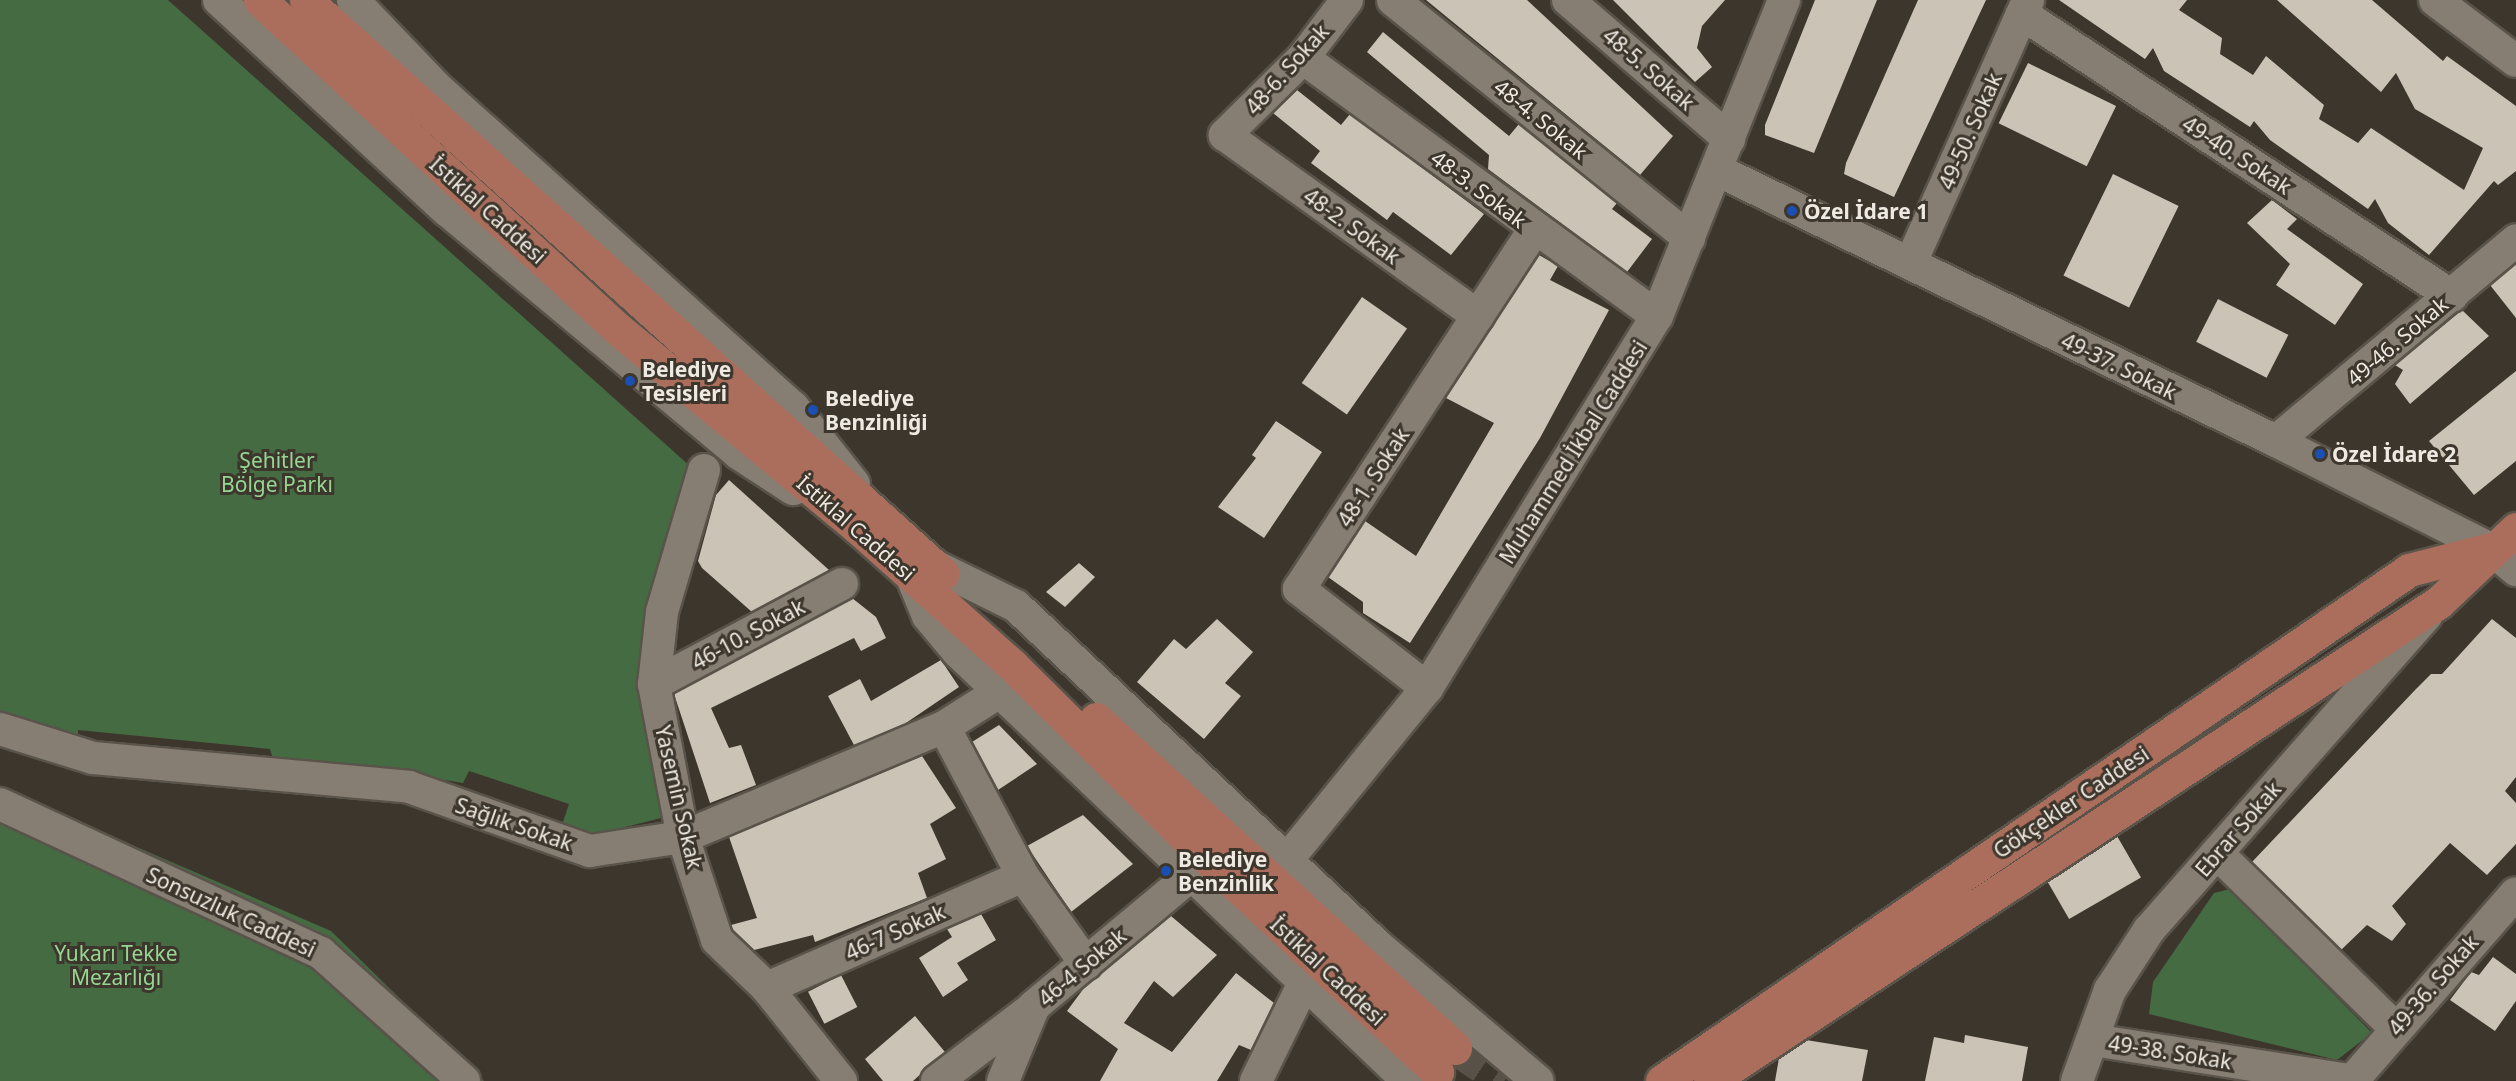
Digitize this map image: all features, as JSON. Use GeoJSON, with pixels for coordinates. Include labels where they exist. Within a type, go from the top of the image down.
{"type":"FeatureCollection","features":[{"type":"Feature","properties":{"kind":"main road","name":"İstiklal Caddesi"},"geometry":{"type":"LineString","coordinates":[[260,0],[619,330],[860,514]]}},
{"type":"Feature","properties":{"kind":"main road","name":"İstiklal Caddesi"},"geometry":{"type":"LineString","coordinates":[[306,0],[923,571],[1433,1067]]}},
{"type":"Feature","properties":{"kind":"main road","name":"Gökçekler Caddesi"},"geometry":{"type":"LineString","coordinates":[[1710,1081],[2439,602],[2491,549],[2516,529]]}},
{"type":"Feature","properties":{"kind":"main road","name":"Gökçekler Caddesi"},"geometry":{"type":"LineString","coordinates":[[1662,1081],[2409,570],[2491,549]]}},
{"type":"Feature","properties":{"kind":"street"},"geometry":{"type":"LineString","coordinates":[[219,0],[448,211],[738,453],[860,514]]}},
{"type":"Feature","properties":{"kind":"street"},"geometry":{"type":"LineString","coordinates":[[353,0],[436,87],[793,407],[860,514]]}},
{"type":"Feature","properties":{"kind":"street","name":"48-6. Sokak"},"geometry":{"type":"LineString","coordinates":[[1226,135],[1302,58],[1347,0]]}},
{"type":"Feature","properties":{"kind":"street","name":"48-4. Sokak"},"geometry":{"type":"LineString","coordinates":[[1393,0],[1689,238]]}},
{"type":"Feature","properties":{"kind":"street","name":"48-5. Sokak"},"geometry":{"type":"LineString","coordinates":[[1568,0],[1730,139]]}},
{"type":"Feature","properties":{"kind":"street","name":"Muhammed İkbal Caddesi"},"geometry":{"type":"LineString","coordinates":[[1287,860],[1427,688],[1658,316],[1784,0]]}},
{"type":"Feature","properties":{"kind":"street"},"geometry":{"type":"LineString","coordinates":[[2435,0],[2516,61]]}},
{"type":"Feature","properties":{"kind":"street","name":"49-50. Sokak"},"geometry":{"type":"LineString","coordinates":[[1911,262],[2025,7]]}},
{"type":"Feature","properties":{"kind":"street","name":"49-40. Sokak"},"geometry":{"type":"LineString","coordinates":[[2025,7],[2452,296]]}},
{"type":"Feature","properties":{"kind":"street","name":"48-3. Sokak"},"geometry":{"type":"LineString","coordinates":[[1302,58],[1534,230],[1658,316]]}},
{"type":"Feature","properties":{"kind":"street","name":"48-2. Sokak"},"geometry":{"type":"LineString","coordinates":[[1226,135],[1478,316]]}},
{"type":"Feature","properties":{"kind":"street","name":"49-37. Sokak"},"geometry":{"type":"LineString","coordinates":[[1717,170],[1911,262],[2276,441],[2491,549],[2516,570]]}},
{"type":"Feature","properties":{"kind":"street","name":"48-1. Sokak"},"geometry":{"type":"LineString","coordinates":[[1427,688],[1299,590],[1534,230]]}},
{"type":"Feature","properties":{"kind":"street","name":"49-46. Sokak"},"geometry":{"type":"LineString","coordinates":[[2276,441],[2452,296],[2516,240]]}},
{"type":"Feature","properties":{"kind":"street","name":"Yasemin Sokak"},"geometry":{"type":"LineString","coordinates":[[704,470],[662,612],[654,684],[683,837],[717,940],[767,988],[841,1081]]}},
{"type":"Feature","properties":{"kind":"street"},"geometry":{"type":"LineString","coordinates":[[1433,1067],[1303,985],[1001,691],[928,616],[923,571],[1016,606],[1287,860],[1490,1045],[1538,1081]]}},
{"type":"Feature","properties":{"kind":"street","name":"46-10. Sokak"},"geometry":{"type":"LineString","coordinates":[[654,684],[842,584]]}},
{"type":"Feature","properties":{"kind":"street","name":"Ebrar Sokak"},"geometry":{"type":"LineString","coordinates":[[2077,1081],[2110,990],[2149,930],[2439,602]]}},
{"type":"Feature","properties":{"kind":"street","name":"Sağlık Sokak"},"geometry":{"type":"LineString","coordinates":[[0,729],[93,758],[409,787],[590,850],[683,837],[944,727],[1001,691]]}},
{"type":"Feature","properties":{"kind":"street"},"geometry":{"type":"LineString","coordinates":[[944,727],[1023,876],[1086,964]]}},
{"type":"Feature","properties":{"kind":"street","name":"Sonsuzluk Caddesi"},"geometry":{"type":"LineString","coordinates":[[0,804],[321,953],[464,1081]]}},
{"type":"Feature","properties":{"kind":"street"},"geometry":{"type":"LineString","coordinates":[[2217,853],[2395,1028]]}},
{"type":"Feature","properties":{"kind":"street","name":"46-4 Sokak"},"geometry":{"type":"LineString","coordinates":[[1003,1081],[1034,1006],[1191,875]]}},
{"type":"Feature","properties":{"kind":"street","name":"46-7 Sokak"},"geometry":{"type":"LineString","coordinates":[[767,988],[1023,876]]}},
{"type":"Feature","properties":{"kind":"street","name":"49-36. Sokak"},"geometry":{"type":"LineString","coordinates":[[2353,1081],[2395,1028],[2516,893]]}},
{"type":"Feature","properties":{"kind":"street"},"geometry":{"type":"LineString","coordinates":[[1256,1081],[1303,985]]}},
{"type":"Feature","properties":{"kind":"street"},"geometry":{"type":"LineString","coordinates":[[937,1081],[1034,1006]]}},
{"type":"Feature","properties":{"kind":"street","name":"49-38. Sokak"},"geometry":{"type":"LineString","coordinates":[[2093,1040],[2353,1081]]}},
{"type":"Feature","properties":{"kind":"street"},"geometry":{"type":"LineString","coordinates":[[1490,1045],[1495,1081]]}},
{"type":"Feature","properties":{"kind":"green space","name":"Şehitler Bölge Parkı"},"geometry":{"type":"Polygon","coordinates":[[[0,0],[168,0],[691,467],[642,645],[642,705],[661,818],[586,837],[561,828],[569,804],[469,771],[463,783],[347,764],[275,767],[270,749],[78,730],[78,742],[0,719],[0,0]]]}},
{"type":"Feature","properties":{"kind":"green space","name":"Yukarı Tekke Mezarlığı"},"geometry":{"type":"Polygon","coordinates":[[[0,788],[331,931],[484,1081],[0,1081],[0,788]]]}},
{"type":"Feature","properties":{"kind":"green space"},"geometry":{"type":"Polygon","coordinates":[[[2230,889],[2372,1033],[2337,1060],[2149,1014],[2153,982],[2214,893],[2230,889]]]}},
{"type":"Feature","properties":{"kind":"building"},"geometry":{"type":"Polygon","coordinates":[[[1426,0],[1527,0],[1673,136],[1640,175],[1426,0]]]}},
{"type":"Feature","properties":{"kind":"building"},"geometry":{"type":"Polygon","coordinates":[[[1613,0],[1725,0],[1702,26],[1697,48],[1712,67],[1695,82],[1613,0]]]}},
{"type":"Feature","properties":{"kind":"building"},"geometry":{"type":"Polygon","coordinates":[[[1815,0],[1877,0],[1814,153],[1765,135],[1765,125],[1815,0]]]}},
{"type":"Feature","properties":{"kind":"building"},"geometry":{"type":"Polygon","coordinates":[[[1918,0],[1986,0],[1894,197],[1844,174],[1846,163],[1918,0]]]}},
{"type":"Feature","properties":{"kind":"building"},"geometry":{"type":"Polygon","coordinates":[[[2059,0],[2187,0],[2179,10],[2222,38],[2220,54],[2253,75],[2266,56],[2324,105],[2319,119],[2358,143],[2371,128],[2464,190],[2483,148],[2415,109],[2396,73],[2381,92],[2277,0],[2372,0],[2443,61],[2447,56],[2516,106],[2516,171],[2498,185],[2494,181],[2429,255],[2388,223],[2375,199],[2368,209],[2270,140],[2254,121],[2250,127],[2164,71],[2153,48],[2145,59],[2059,0]]]}},
{"type":"Feature","properties":{"kind":"building"},"geometry":{"type":"Polygon","coordinates":[[[1383,32],[1509,136],[1519,124],[1617,203],[1612,209],[1652,239],[1627,272],[1488,169],[1489,155],[1367,52],[1383,32]]]}},
{"type":"Feature","properties":{"kind":"building"},"geometry":{"type":"Polygon","coordinates":[[[2028,63],[2116,106],[2087,166],[1999,123],[2028,63]]]}},
{"type":"Feature","properties":{"kind":"building"},"geometry":{"type":"Polygon","coordinates":[[[1297,90],[1341,125],[1350,114],[1484,214],[1451,255],[1393,212],[1387,220],[1311,163],[1320,151],[1273,113],[1297,90]]]}},
{"type":"Feature","properties":{"kind":"building"},"geometry":{"type":"Polygon","coordinates":[[[2113,174],[2179,206],[2129,308],[2063,276],[2113,174]]]}},
{"type":"Feature","properties":{"kind":"building"},"geometry":{"type":"Polygon","coordinates":[[[2272,200],[2297,219],[2287,229],[2363,284],[2335,325],[2276,285],[2290,264],[2247,223],[2272,200]]]}},
{"type":"Feature","properties":{"kind":"building"},"geometry":{"type":"Polygon","coordinates":[[[1539,255],[1558,266],[1550,280],[1609,310],[1540,438],[1410,643],[1363,613],[1363,602],[1328,577],[1365,521],[1416,556],[1494,423],[1446,398],[1539,255]]]}},
{"type":"Feature","properties":{"kind":"building"},"geometry":{"type":"Polygon","coordinates":[[[2516,263],[2516,318],[2490,285],[2516,263]]]}},
{"type":"Feature","properties":{"kind":"building"},"geometry":{"type":"Polygon","coordinates":[[[1362,297],[1407,329],[1347,415],[1302,383],[1362,297]]]}},
{"type":"Feature","properties":{"kind":"building"},"geometry":{"type":"Polygon","coordinates":[[[2218,299],[2288,335],[2267,378],[2196,342],[2218,299]]]}},
{"type":"Feature","properties":{"kind":"building"},"geometry":{"type":"Polygon","coordinates":[[[2462,310],[2489,336],[2410,404],[2395,384],[2403,370],[2395,365],[2462,310]]]}},
{"type":"Feature","properties":{"kind":"building"},"geometry":{"type":"Polygon","coordinates":[[[2516,371],[2516,461],[2474,495],[2429,441],[2516,371]]]}},
{"type":"Feature","properties":{"kind":"building"},"geometry":{"type":"Polygon","coordinates":[[[1276,421],[1322,452],[1264,538],[1218,507],[1256,458],[1252,455],[1276,421]]]}},
{"type":"Feature","properties":{"kind":"building"},"geometry":{"type":"Polygon","coordinates":[[[729,480],[829,570],[752,612],[702,568],[698,561],[716,495],[729,480]]]}},
{"type":"Feature","properties":{"kind":"building"},"geometry":{"type":"Polygon","coordinates":[[[1079,563],[1095,577],[1065,607],[1046,592],[1079,563]]]}},
{"type":"Feature","properties":{"kind":"building"},"geometry":{"type":"Polygon","coordinates":[[[852,598],[876,617],[886,638],[861,651],[854,638],[711,708],[729,748],[741,745],[756,785],[710,803],[674,694],[852,598]]]}},
{"type":"Feature","properties":{"kind":"building"},"geometry":{"type":"Polygon","coordinates":[[[1217,619],[1253,652],[1225,683],[1241,696],[1204,739],[1137,682],[1174,639],[1186,649],[1217,619]]]}},
{"type":"Feature","properties":{"kind":"building"},"geometry":{"type":"Polygon","coordinates":[[[2492,619],[2516,638],[2516,777],[2505,791],[2516,803],[2516,844],[2487,875],[2450,843],[2392,906],[2406,924],[2392,941],[2367,925],[2341,950],[2252,862],[2416,689],[2431,674],[2442,674],[2492,619]]]}},
{"type":"Feature","properties":{"kind":"building"},"geometry":{"type":"Polygon","coordinates":[[[941,660],[959,687],[903,725],[854,745],[828,696],[860,679],[871,701],[941,660]]]}},
{"type":"Feature","properties":{"kind":"building"},"geometry":{"type":"Polygon","coordinates":[[[999,725],[1037,764],[998,790],[972,742],[999,725]]]}},
{"type":"Feature","properties":{"kind":"building"},"geometry":{"type":"Polygon","coordinates":[[[922,756],[956,808],[930,824],[946,859],[918,873],[927,898],[815,942],[813,935],[754,950],[733,930],[731,925],[757,918],[729,837],[922,756]]]}},
{"type":"Feature","properties":{"kind":"building"},"geometry":{"type":"Polygon","coordinates":[[[1083,815],[1133,864],[1071,912],[1027,846],[1083,815]]]}},
{"type":"Feature","properties":{"kind":"building"},"geometry":{"type":"Polygon","coordinates":[[[2117,836],[2141,878],[2069,919],[2045,878],[2117,836]]]}},
{"type":"Feature","properties":{"kind":"building"},"geometry":{"type":"Polygon","coordinates":[[[981,914],[996,940],[957,963],[968,980],[943,997],[919,958],[952,937],[947,929],[981,914]]]}},
{"type":"Feature","properties":{"kind":"building"},"geometry":{"type":"Polygon","coordinates":[[[1171,916],[1217,955],[1173,997],[1154,981],[1124,1023],[1172,1052],[1236,973],[1274,1003],[1251,1050],[1239,1045],[1217,1081],[1100,1081],[1118,1049],[1067,1011],[1084,988],[1171,916]]]}},
{"type":"Feature","properties":{"kind":"building"},"geometry":{"type":"Polygon","coordinates":[[[2493,957],[2516,974],[2516,1001],[2495,1031],[2450,1000],[2471,972],[2479,975],[2493,957]]]}},
{"type":"Feature","properties":{"kind":"building"},"geometry":{"type":"Polygon","coordinates":[[[841,975],[857,1007],[824,1024],[808,992],[841,975]]]}},
{"type":"Feature","properties":{"kind":"building"},"geometry":{"type":"Polygon","coordinates":[[[915,1016],[945,1052],[913,1081],[883,1081],[865,1059],[915,1016]]]}},
{"type":"Feature","properties":{"kind":"building"},"geometry":{"type":"Polygon","coordinates":[[[1965,1035],[2028,1047],[2022,1081],[1925,1081],[1934,1037],[1964,1043],[1965,1035]]]}},
{"type":"Feature","properties":{"kind":"building"},"geometry":{"type":"Polygon","coordinates":[[[1806,1040],[1868,1050],[1862,1081],[1775,1081],[1779,1058],[1806,1040]]]}},
{"type":"Feature","properties":{"kind":"tunnel"},"geometry":{"type":"LineString","coordinates":[[1455,1048],[1504,1081]]}},
{"type":"Feature","properties":{"kind":"place","name":"Özel İdare 1"},"geometry":{"type":"Point","coordinates":[1792,211]}},
{"type":"Feature","properties":{"kind":"place","name":"Belediye Tesisleri"},"geometry":{"type":"Point","coordinates":[630,381]}},
{"type":"Feature","properties":{"kind":"place","name":"Belediye Benzinliği"},"geometry":{"type":"Point","coordinates":[813,410]}},
{"type":"Feature","properties":{"kind":"place","name":"Özel İdare 2"},"geometry":{"type":"Point","coordinates":[2320,454]}},
{"type":"Feature","properties":{"kind":"place","name":"Belediye Benzinlik"},"geometry":{"type":"Point","coordinates":[1166,871]}}]}
